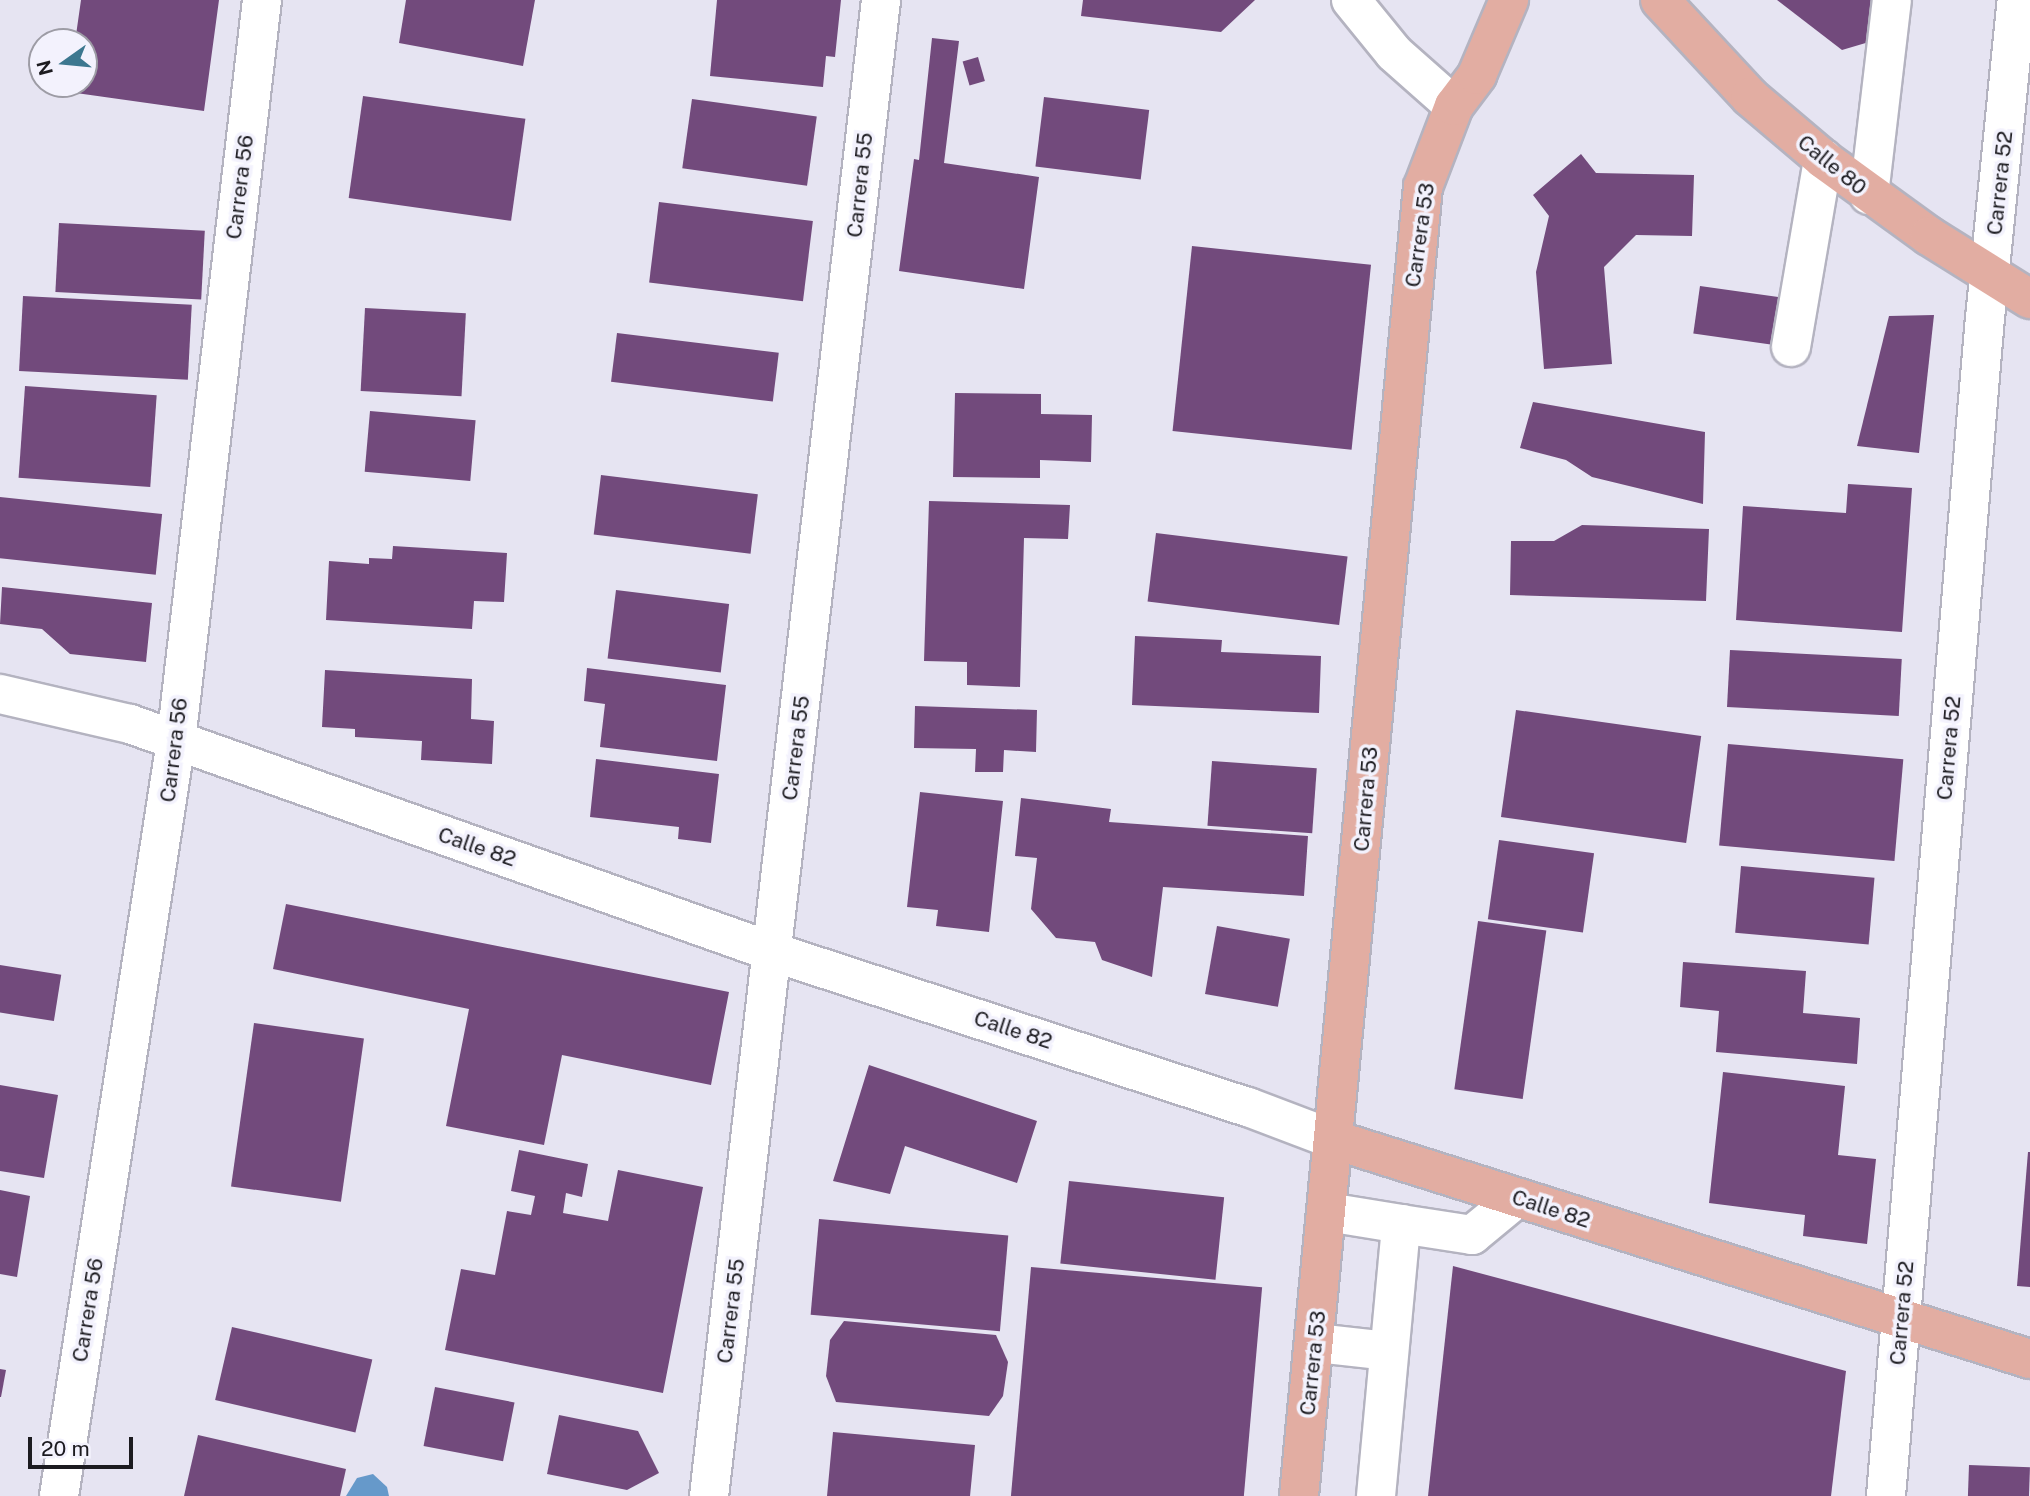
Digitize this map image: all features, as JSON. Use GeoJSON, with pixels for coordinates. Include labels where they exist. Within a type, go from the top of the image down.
{"type":"FeatureCollection","features":[{"type":"Feature","properties":{"kind":"main road","name":"Carrera 53"},"geometry":{"type":"LineString","coordinates":[[1299,1496],[1316,1343],[1423,187],[1454,106],[1477,75],[1509,0]]}},
{"type":"Feature","properties":{"kind":"main road","name":"Calle 80"},"geometry":{"type":"LineString","coordinates":[[1660,0],[1750,97],[1823,159],[1869,195],[2030,299]]}},
{"type":"Feature","properties":{"kind":"main road","name":"Calle 82"},"geometry":{"type":"LineString","coordinates":[[1335,1140],[2030,1359]]}},
{"type":"Feature","properties":{"kind":"street","name":"Carrera 56"},"geometry":{"type":"LineString","coordinates":[[59,1496],[176,741],[262,0]]}},
{"type":"Feature","properties":{"kind":"street","name":"Carrera 55"},"geometry":{"type":"LineString","coordinates":[[709,1496],[881,0]]}},
{"type":"Feature","properties":{"kind":"street"},"geometry":{"type":"LineString","coordinates":[[1351,0],[1394,53],[1454,106]]}},
{"type":"Feature","properties":{"kind":"street"},"geometry":{"type":"LineString","coordinates":[[1869,195],[1892,0]]}},
{"type":"Feature","properties":{"kind":"street","name":"Carrera 52"},"geometry":{"type":"LineString","coordinates":[[1886,1496],[1990,274],[2016,169],[2017,0]]}},
{"type":"Feature","properties":{"kind":"street"},"geometry":{"type":"LineString","coordinates":[[1791,347],[1823,159]]}},
{"type":"Feature","properties":{"kind":"street","name":"Calle 82"},"geometry":{"type":"LineString","coordinates":[[0,694],[130,724],[773,952],[1248,1107],[1335,1140]]}},
{"type":"Feature","properties":{"kind":"street"},"geometry":{"type":"LineString","coordinates":[[1328,1212],[1472,1235],[1517,1198]]}},
{"type":"Feature","properties":{"kind":"street"},"geometry":{"type":"LineString","coordinates":[[1376,1496],[1402,1224]]}},
{"type":"Feature","properties":{"kind":"street"},"geometry":{"type":"LineString","coordinates":[[1316,1343],[1389,1351]]}},
{"type":"Feature","properties":{"kind":"water"},"geometry":{"type":"Polygon","coordinates":[[[373,1474],[387,1487],[389,1496],[346,1496],[357,1478],[373,1474]]]}},
{"type":"Feature","properties":{"kind":"building"},"geometry":{"type":"Polygon","coordinates":[[[81,0],[219,0],[204,111],[98,96],[98,28],[77,28],[81,0]]]}},
{"type":"Feature","properties":{"kind":"building"},"geometry":{"type":"Polygon","coordinates":[[[406,0],[535,0],[523,66],[399,43],[406,0]]]}},
{"type":"Feature","properties":{"kind":"building"},"geometry":{"type":"Polygon","coordinates":[[[717,0],[841,0],[835,57],[826,56],[823,87],[710,76],[717,0]]]}},
{"type":"Feature","properties":{"kind":"building"},"geometry":{"type":"Polygon","coordinates":[[[1083,0],[1255,0],[1221,32],[1081,16],[1083,0]]]}},
{"type":"Feature","properties":{"kind":"building"},"geometry":{"type":"Polygon","coordinates":[[[1777,0],[1873,0],[1869,42],[1842,50],[1777,0]]]}},
{"type":"Feature","properties":{"kind":"building"},"geometry":{"type":"Polygon","coordinates":[[[932,38],[959,41],[944,163],[1039,177],[1024,289],[899,271],[914,159],[919,160],[932,38]]]}},
{"type":"Feature","properties":{"kind":"building"},"geometry":{"type":"Polygon","coordinates":[[[978,57],[985,81],[970,85],[963,61],[978,57]]]}},
{"type":"Feature","properties":{"kind":"building"},"geometry":{"type":"Polygon","coordinates":[[[363,96],[525,119],[511,221],[349,198],[363,96]]]}},
{"type":"Feature","properties":{"kind":"building"},"geometry":{"type":"Polygon","coordinates":[[[1044,97],[1149,110],[1141,179],[1035,166],[1044,97]]]}},
{"type":"Feature","properties":{"kind":"building"},"geometry":{"type":"Polygon","coordinates":[[[692,99],[817,117],[807,186],[682,168],[692,99]]]}},
{"type":"Feature","properties":{"kind":"building"},"geometry":{"type":"Polygon","coordinates":[[[1581,154],[1596,173],[1694,175],[1692,236],[1636,235],[1604,267],[1612,364],[1544,369],[1536,272],[1549,216],[1533,195],[1581,154]]]}},
{"type":"Feature","properties":{"kind":"building"},"geometry":{"type":"Polygon","coordinates":[[[659,202],[813,221],[803,301],[649,282],[659,202]]]}},
{"type":"Feature","properties":{"kind":"building"},"geometry":{"type":"Polygon","coordinates":[[[59,223],[205,231],[201,300],[55,292],[59,223]]]}},
{"type":"Feature","properties":{"kind":"building"},"geometry":{"type":"Polygon","coordinates":[[[1192,246],[1371,265],[1352,450],[1173,431],[1192,246]]]}},
{"type":"Feature","properties":{"kind":"building"},"geometry":{"type":"Polygon","coordinates":[[[1700,286],[1786,298],[1779,346],[1693,334],[1700,286]]]}},
{"type":"Feature","properties":{"kind":"building"},"geometry":{"type":"Polygon","coordinates":[[[23,296],[192,305],[188,380],[19,371],[23,296]]]}},
{"type":"Feature","properties":{"kind":"building"},"geometry":{"type":"Polygon","coordinates":[[[365,308],[466,313],[462,396],[361,391],[365,308]]]}},
{"type":"Feature","properties":{"kind":"building"},"geometry":{"type":"Polygon","coordinates":[[[1934,315],[1919,453],[1857,446],[1889,316],[1934,315]]]}},
{"type":"Feature","properties":{"kind":"building"},"geometry":{"type":"Polygon","coordinates":[[[617,333],[779,353],[773,401],[611,382],[617,333]]]}},
{"type":"Feature","properties":{"kind":"building"},"geometry":{"type":"Polygon","coordinates":[[[25,386],[157,395],[150,487],[19,478],[25,386]]]}},
{"type":"Feature","properties":{"kind":"building"},"geometry":{"type":"Polygon","coordinates":[[[955,393],[1041,394],[1041,414],[1092,415],[1091,462],[1040,460],[1040,478],[953,477],[955,393]]]}},
{"type":"Feature","properties":{"kind":"building"},"geometry":{"type":"Polygon","coordinates":[[[1533,402],[1705,432],[1703,504],[1592,477],[1566,460],[1520,448],[1533,402]]]}},
{"type":"Feature","properties":{"kind":"building"},"geometry":{"type":"Polygon","coordinates":[[[370,411],[476,420],[470,481],[365,472],[370,411]]]}},
{"type":"Feature","properties":{"kind":"building"},"geometry":{"type":"Polygon","coordinates":[[[601,475],[758,494],[751,554],[594,535],[601,475]]]}},
{"type":"Feature","properties":{"kind":"building"},"geometry":{"type":"Polygon","coordinates":[[[1848,484],[1912,488],[1902,632],[1736,620],[1743,506],[1846,513],[1848,484]]]}},
{"type":"Feature","properties":{"kind":"building"},"geometry":{"type":"Polygon","coordinates":[[[0,497],[162,514],[156,575],[0,558],[0,497]]]}},
{"type":"Feature","properties":{"kind":"building"},"geometry":{"type":"Polygon","coordinates":[[[929,501],[1070,505],[1068,539],[1024,538],[1020,687],[967,685],[967,662],[924,661],[929,501]]]}},
{"type":"Feature","properties":{"kind":"building"},"geometry":{"type":"Polygon","coordinates":[[[1582,525],[1709,529],[1706,601],[1510,595],[1511,541],[1554,541],[1582,525]]]}},
{"type":"Feature","properties":{"kind":"building"},"geometry":{"type":"Polygon","coordinates":[[[1156,533],[1348,557],[1339,625],[1148,601],[1156,533]]]}},
{"type":"Feature","properties":{"kind":"building"},"geometry":{"type":"Polygon","coordinates":[[[393,546],[507,553],[504,602],[474,601],[472,629],[326,620],[329,561],[369,564],[369,558],[392,559],[393,546]]]}},
{"type":"Feature","properties":{"kind":"building"},"geometry":{"type":"Polygon","coordinates":[[[2,587],[152,603],[146,662],[70,654],[42,629],[0,624],[2,587]]]}},
{"type":"Feature","properties":{"kind":"building"},"geometry":{"type":"Polygon","coordinates":[[[616,590],[729,604],[721,672],[608,658],[616,590]]]}},
{"type":"Feature","properties":{"kind":"building"},"geometry":{"type":"Polygon","coordinates":[[[1135,636],[1222,640],[1221,652],[1321,656],[1319,713],[1132,705],[1135,636]]]}},
{"type":"Feature","properties":{"kind":"building"},"geometry":{"type":"Polygon","coordinates":[[[1730,650],[1902,659],[1899,716],[1727,707],[1730,650]]]}},
{"type":"Feature","properties":{"kind":"building"},"geometry":{"type":"Polygon","coordinates":[[[587,668],[726,685],[717,761],[600,747],[605,704],[584,701],[587,668]]]}},
{"type":"Feature","properties":{"kind":"building"},"geometry":{"type":"Polygon","coordinates":[[[325,670],[472,679],[471,719],[494,721],[492,764],[421,760],[422,741],[355,737],[355,729],[322,727],[325,670]]]}},
{"type":"Feature","properties":{"kind":"building"},"geometry":{"type":"Polygon","coordinates":[[[915,706],[1037,710],[1036,752],[1004,750],[1003,772],[975,772],[976,749],[914,748],[915,706]]]}},
{"type":"Feature","properties":{"kind":"building"},"geometry":{"type":"Polygon","coordinates":[[[1516,710],[1701,736],[1686,843],[1501,817],[1516,710]]]}},
{"type":"Feature","properties":{"kind":"building"},"geometry":{"type":"Polygon","coordinates":[[[1728,744],[1903,759],[1894,861],[1719,846],[1728,744]]]}},
{"type":"Feature","properties":{"kind":"building"},"geometry":{"type":"Polygon","coordinates":[[[596,759],[719,774],[711,843],[678,839],[679,827],[590,817],[596,759]]]}},
{"type":"Feature","properties":{"kind":"building"},"geometry":{"type":"Polygon","coordinates":[[[1212,761],[1317,768],[1312,833],[1207,826],[1212,761]]]}},
{"type":"Feature","properties":{"kind":"building"},"geometry":{"type":"Polygon","coordinates":[[[920,792],[1003,801],[989,932],[936,926],[938,910],[907,907],[920,792]]]}},
{"type":"Feature","properties":{"kind":"building"},"geometry":{"type":"Polygon","coordinates":[[[1021,798],[1111,809],[1109,822],[1308,836],[1304,896],[1163,887],[1152,977],[1102,960],[1095,942],[1056,938],[1031,909],[1037,858],[1015,856],[1021,798]]]}},
{"type":"Feature","properties":{"kind":"building"},"geometry":{"type":"Polygon","coordinates":[[[1499,840],[1594,853],[1583,933],[1488,919],[1499,840]]]}},
{"type":"Feature","properties":{"kind":"building"},"geometry":{"type":"Polygon","coordinates":[[[1741,866],[1874,878],[1869,944],[1735,933],[1741,866]]]}},
{"type":"Feature","properties":{"kind":"building"},"geometry":{"type":"Polygon","coordinates":[[[286,904],[729,992],[711,1085],[562,1055],[544,1145],[446,1126],[469,1009],[273,969],[286,904]]]}},
{"type":"Feature","properties":{"kind":"building"},"geometry":{"type":"Polygon","coordinates":[[[1478,921],[1546,931],[1523,1099],[1454,1089],[1478,921]]]}},
{"type":"Feature","properties":{"kind":"building"},"geometry":{"type":"Polygon","coordinates":[[[1217,926],[1290,939],[1278,1007],[1205,994],[1217,926]]]}},
{"type":"Feature","properties":{"kind":"building"},"geometry":{"type":"Polygon","coordinates":[[[1683,962],[1806,971],[1803,1013],[1860,1018],[1857,1064],[1716,1052],[1719,1011],[1680,1007],[1683,962]]]}},
{"type":"Feature","properties":{"kind":"building"},"geometry":{"type":"Polygon","coordinates":[[[0,965],[61,975],[54,1021],[0,1013],[0,965]]]}},
{"type":"Feature","properties":{"kind":"building"},"geometry":{"type":"Polygon","coordinates":[[[254,1023],[364,1038],[341,1202],[231,1186],[254,1023]]]}},
{"type":"Feature","properties":{"kind":"building"},"geometry":{"type":"Polygon","coordinates":[[[869,1065],[1037,1121],[1017,1183],[905,1146],[890,1194],[833,1181],[869,1065]]]}},
{"type":"Feature","properties":{"kind":"building"},"geometry":{"type":"Polygon","coordinates":[[[1723,1072],[1845,1086],[1838,1155],[1876,1159],[1867,1244],[1803,1236],[1805,1215],[1709,1203],[1723,1072]]]}},
{"type":"Feature","properties":{"kind":"building"},"geometry":{"type":"Polygon","coordinates":[[[0,1085],[58,1095],[44,1178],[0,1171],[0,1085]]]}},
{"type":"Feature","properties":{"kind":"building"},"geometry":{"type":"Polygon","coordinates":[[[519,1150],[588,1164],[582,1197],[566,1193],[563,1213],[608,1221],[618,1170],[703,1187],[663,1393],[445,1350],[461,1269],[495,1275],[507,1211],[531,1215],[535,1196],[511,1191],[519,1150]]]}},
{"type":"Feature","properties":{"kind":"building"},"geometry":{"type":"Polygon","coordinates":[[[2030,1152],[2030,1287],[2017,1286],[2030,1152]]]}},
{"type":"Feature","properties":{"kind":"building"},"geometry":{"type":"Polygon","coordinates":[[[1069,1181],[1224,1197],[1215,1280],[1060,1264],[1069,1181]]]}},
{"type":"Feature","properties":{"kind":"building"},"geometry":{"type":"Polygon","coordinates":[[[0,1190],[30,1196],[17,1277],[0,1274],[0,1190]]]}},
{"type":"Feature","properties":{"kind":"building"},"geometry":{"type":"Polygon","coordinates":[[[819,1219],[1008,1236],[1000,1331],[811,1315],[819,1219]]]}},
{"type":"Feature","properties":{"kind":"building"},"geometry":{"type":"Polygon","coordinates":[[[1453,1266],[1846,1371],[1831,1496],[1428,1496],[1453,1266]]]}},
{"type":"Feature","properties":{"kind":"building"},"geometry":{"type":"Polygon","coordinates":[[[1031,1267],[1262,1287],[1244,1496],[1011,1496],[1031,1267]]]}},
{"type":"Feature","properties":{"kind":"building"},"geometry":{"type":"Polygon","coordinates":[[[844,1321],[996,1335],[1008,1362],[1003,1396],[989,1416],[836,1402],[826,1376],[830,1340],[844,1321]]]}},
{"type":"Feature","properties":{"kind":"building"},"geometry":{"type":"Polygon","coordinates":[[[232,1327],[372,1359],[355,1432],[215,1400],[232,1327]]]}},
{"type":"Feature","properties":{"kind":"building"},"geometry":{"type":"Polygon","coordinates":[[[0,1369],[6,1370],[1,1397],[0,1397],[0,1369]]]}},
{"type":"Feature","properties":{"kind":"building"},"geometry":{"type":"Polygon","coordinates":[[[435,1387],[515,1402],[503,1461],[424,1446],[435,1387]]]}},
{"type":"Feature","properties":{"kind":"building"},"geometry":{"type":"Polygon","coordinates":[[[559,1415],[638,1431],[659,1473],[627,1490],[547,1474],[559,1415]]]}},
{"type":"Feature","properties":{"kind":"building"},"geometry":{"type":"Polygon","coordinates":[[[833,1432],[975,1445],[970,1496],[827,1496],[833,1432]]]}},
{"type":"Feature","properties":{"kind":"building"},"geometry":{"type":"Polygon","coordinates":[[[198,1435],[346,1469],[340,1496],[184,1496],[198,1435]]]}},
{"type":"Feature","properties":{"kind":"building"},"geometry":{"type":"Polygon","coordinates":[[[1969,1465],[2030,1467],[2029,1496],[1968,1496],[1969,1465]]]}}]}
